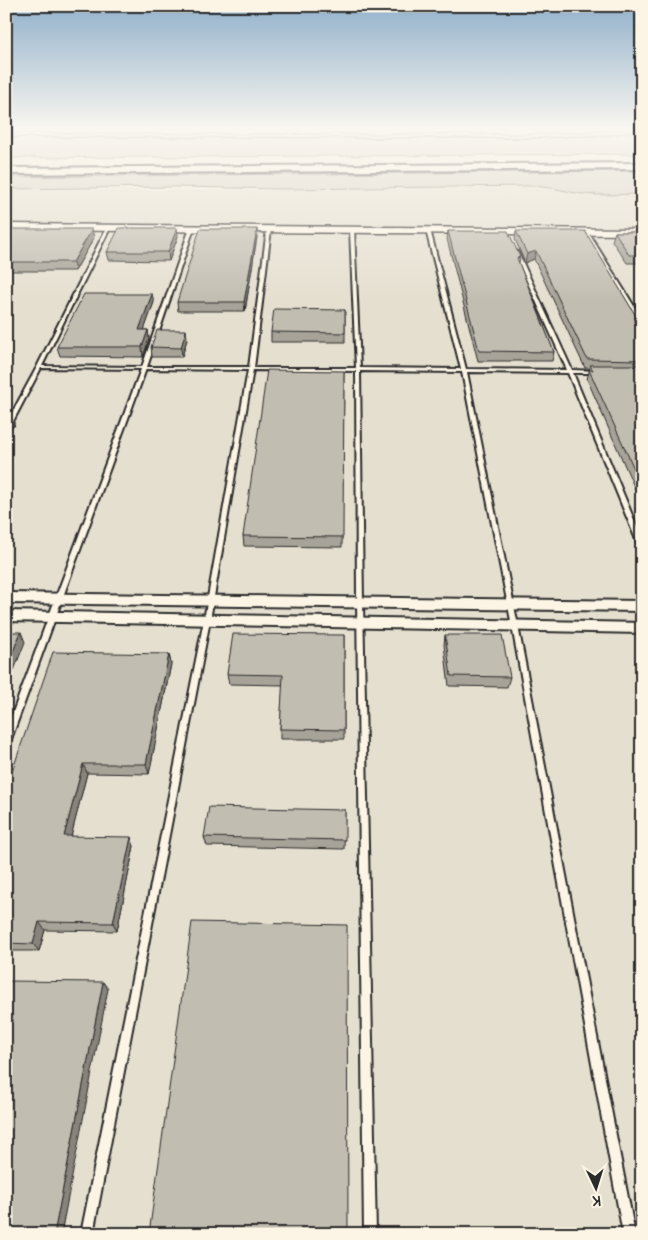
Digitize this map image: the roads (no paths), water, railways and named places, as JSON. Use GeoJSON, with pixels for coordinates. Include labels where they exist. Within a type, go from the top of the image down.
{"type":"FeatureCollection","features":[{"type":"Feature","properties":{"kind":"street"},"geometry":{"type":"LineString","coordinates":[[6,228],[428,230],[509,235],[642,232]]}},
{"type":"Feature","properties":{"kind":"street"},"geometry":{"type":"LineString","coordinates":[[6,598],[642,606]]}},
{"type":"Feature","properties":{"kind":"street"},"geometry":{"type":"LineString","coordinates":[[6,616],[642,628]]}},
{"type":"Feature","properties":{"kind":"lane"},"geometry":{"type":"LineString","coordinates":[[7,426],[39,367],[108,228]]}},
{"type":"Feature","properties":{"kind":"lane"},"geometry":{"type":"LineString","coordinates":[[6,742],[144,368],[192,228]]}},
{"type":"Feature","properties":{"kind":"lane"},"geometry":{"type":"LineString","coordinates":[[87,1234],[207,620],[251,369],[269,229]]}},
{"type":"Feature","properties":{"kind":"lane"},"geometry":{"type":"LineString","coordinates":[[352,229],[358,370],[370,1234]]}},
{"type":"Feature","properties":{"kind":"lane"},"geometry":{"type":"LineString","coordinates":[[428,230],[464,370],[515,626],[628,1234]]}},
{"type":"Feature","properties":{"kind":"lane"},"geometry":{"type":"LineString","coordinates":[[586,232],[642,322]]}},
{"type":"Feature","properties":{"kind":"lane"},"geometry":{"type":"LineString","coordinates":[[515,249],[570,372],[642,547]]}},
{"type":"Feature","properties":{"kind":"lane"},"geometry":{"type":"LineString","coordinates":[[39,367],[606,372]]}}]}
